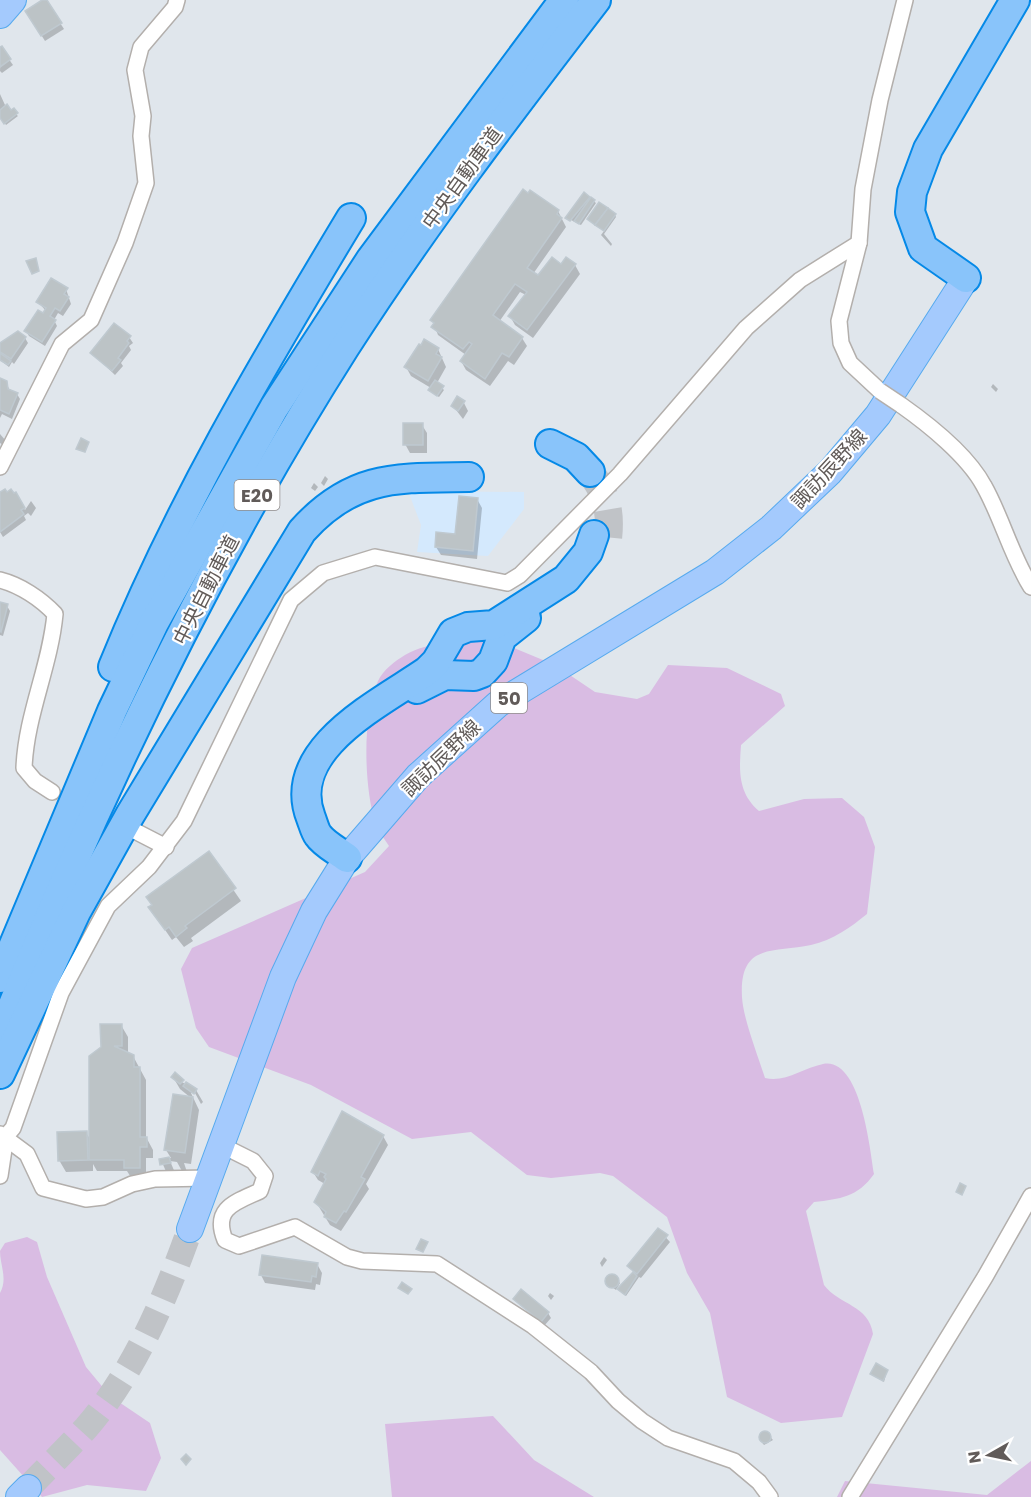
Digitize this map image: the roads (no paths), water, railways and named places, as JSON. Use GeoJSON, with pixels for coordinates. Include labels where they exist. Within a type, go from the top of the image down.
{"type":"FeatureCollection","features":[{"type":"Feature","properties":{"kind":"highway","name":"中央自動車道"},"geometry":{"type":"LineString","coordinates":[[0,978],[60,803],[112,711],[154,623],[274,408],[371,259],[564,0]]}},
{"type":"Feature","properties":{"kind":"highway","name":"中央自動車道"},"geometry":{"type":"LineString","coordinates":[[0,1037],[56,899],[143,713],[238,527],[344,349],[401,262],[469,167],[596,0]]}},
{"type":"Feature","properties":{"kind":"highway"},"geometry":{"type":"LineString","coordinates":[[966,278],[923,248],[910,212],[912,192],[928,149],[1015,0]]}},
{"type":"Feature","properties":{"kind":"highway"},"geometry":{"type":"LineString","coordinates":[[60,803],[145,592],[240,404],[351,218]]}},
{"type":"Feature","properties":{"kind":"highway"},"geometry":{"type":"LineString","coordinates":[[0,1074],[76,912],[130,815],[302,531],[321,509],[353,490],[392,478],[469,477]]}},
{"type":"Feature","properties":{"kind":"highway"},"geometry":{"type":"LineString","coordinates":[[346,727],[432,680],[445,675],[474,676],[482,673],[493,661],[502,637],[510,628],[588,576],[603,553],[601,537],[566,579],[494,625],[468,627],[453,633],[436,662],[346,727],[334,736],[315,762],[305,787],[308,811],[318,835],[347,858]]}},
{"type":"Feature","properties":{"kind":"main road"},"geometry":{"type":"LineString","coordinates":[[0,15],[13,0]]}},
{"type":"Feature","properties":{"kind":"main road","name":"諏訪辰野線"},"geometry":{"type":"LineString","coordinates":[[190,1229],[283,977],[314,911],[347,858],[418,776],[498,704],[714,572],[771,528],[830,472],[878,415],[966,278]]}},
{"type":"Feature","properties":{"kind":"street"},"geometry":{"type":"LineString","coordinates":[[0,467],[62,344],[90,320],[125,243],[146,183],[141,136],[143,116],[135,70],[141,47],[175,7],[177,0]]}},
{"type":"Feature","properties":{"kind":"street"},"geometry":{"type":"LineString","coordinates":[[905,0],[880,100],[863,189],[858,243],[839,321],[841,343],[850,363],[880,391],[924,421],[949,445],[983,484],[1031,587]]}},
{"type":"Feature","properties":{"kind":"street"},"geometry":{"type":"LineString","coordinates":[[3,1135],[13,1128],[61,993],[108,906],[166,847],[184,821],[291,600],[323,573],[375,557],[507,583],[520,575],[620,474],[746,328],[800,279],[858,243]]}},
{"type":"Feature","properties":{"kind":"street"},"geometry":{"type":"LineString","coordinates":[[0,580],[11,583],[45,603],[55,614],[46,662],[25,742],[24,768],[60,803]]}},
{"type":"Feature","properties":{"kind":"street"},"geometry":{"type":"LineString","coordinates":[[133,830],[166,847]]}},
{"type":"Feature","properties":{"kind":"street"},"geometry":{"type":"LineString","coordinates":[[0,1176],[3,1135]]}},
{"type":"Feature","properties":{"kind":"street"},"geometry":{"type":"LineString","coordinates":[[3,1135],[27,1155],[43,1188],[86,1199],[103,1197],[132,1184],[156,1179],[209,1178]]}},
{"type":"Feature","properties":{"kind":"street"},"geometry":{"type":"LineString","coordinates":[[221,1145],[253,1161],[265,1176],[260,1191],[232,1204],[223,1213],[220,1227],[225,1240],[238,1246],[295,1227],[347,1257],[362,1261],[437,1264],[533,1326],[591,1372],[618,1401],[642,1421],[668,1438],[734,1461],[759,1482],[770,1497]]}},
{"type":"Feature","properties":{"kind":"street"},"geometry":{"type":"LineString","coordinates":[[850,1497],[985,1277],[1031,1196]]}},
{"type":"Feature","properties":{"kind":"tunnel"},"geometry":{"type":"LineString","coordinates":[[590,472],[604,496],[609,520],[608,539]]}},
{"type":"Feature","properties":{"kind":"tunnel"},"geometry":{"type":"LineString","coordinates":[[28,1488],[86,1428],[119,1383],[159,1308],[190,1229]]}}]}
